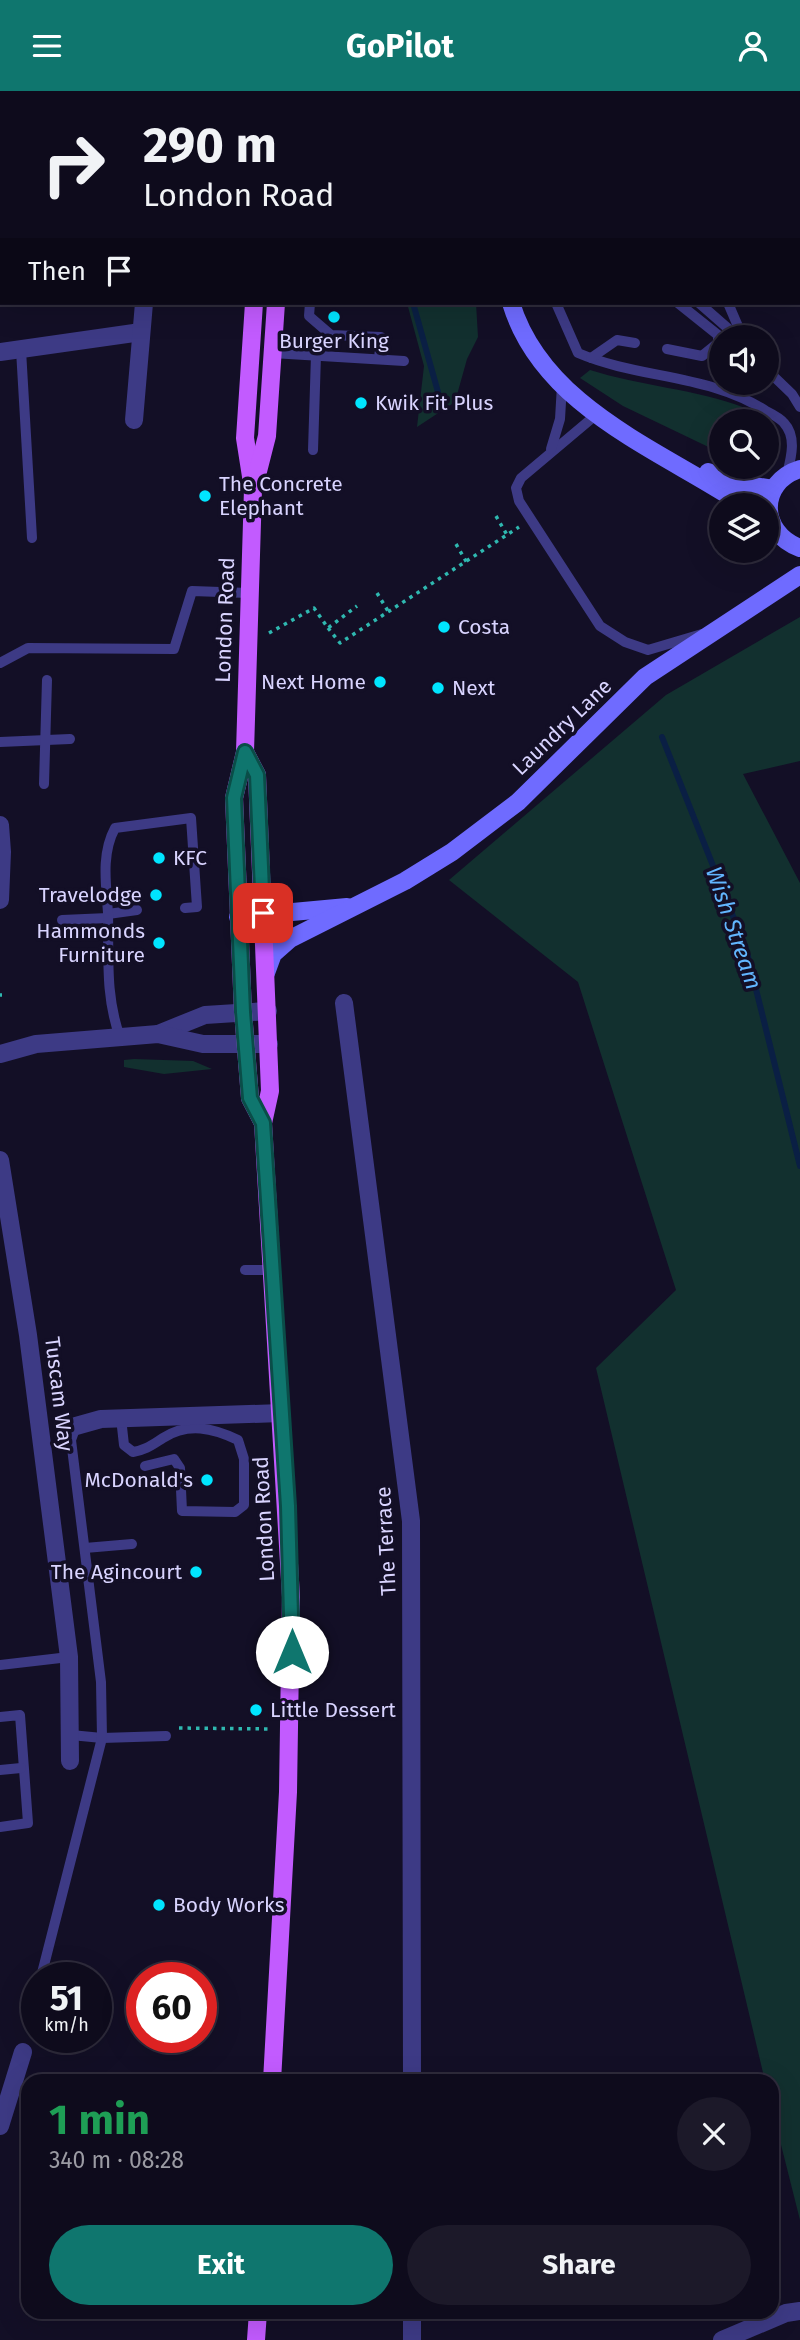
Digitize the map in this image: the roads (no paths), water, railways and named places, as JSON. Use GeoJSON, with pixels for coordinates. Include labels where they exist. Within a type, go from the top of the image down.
{"type":"FeatureCollection","features":[{"type":"Feature","properties":{"kind":"main road","name":"London Road"},"geometry":{"type":"LineString","coordinates":[[254,305],[245,437],[253,489],[245,752],[234,798],[243,1012],[250,1098],[263,1123]]}},
{"type":"Feature","properties":{"kind":"main road","name":"London Road"},"geometry":{"type":"LineString","coordinates":[[253,489],[267,436],[276,305]]}},
{"type":"Feature","properties":{"kind":"main road","name":"London Road"},"geometry":{"type":"LineString","coordinates":[[245,752],[257,775],[270,1091],[263,1123],[288,1506],[292,1676],[272,2074]]}},
{"type":"Feature","properties":{"kind":"main road"},"geometry":{"type":"LineString","coordinates":[[256,2340],[258,2319]]}},
{"type":"Feature","properties":{"kind":"street"},"geometry":{"type":"LineString","coordinates":[[134,420],[144,305]]}},
{"type":"Feature","properties":{"kind":"street"},"geometry":{"type":"LineString","coordinates":[[512,305],[538,355],[562,385],[597,414],[724,493]]}},
{"type":"Feature","properties":{"kind":"street"},"geometry":{"type":"LineString","coordinates":[[0,352],[141,332]]}},
{"type":"Feature","properties":{"kind":"street"},"geometry":{"type":"LineString","coordinates":[[656,451],[731,482],[773,489]]}},
{"type":"Feature","properties":{"kind":"street"},"geometry":{"type":"LineString","coordinates":[[772,493],[793,471]]}},
{"type":"Feature","properties":{"kind":"street"},"geometry":{"type":"LineString","coordinates":[[779,536],[800,548]]}},
{"type":"Feature","properties":{"kind":"street","name":"Laundry Lane"},"geometry":{"type":"LineString","coordinates":[[266,973],[273,954],[290,939],[405,881],[452,852],[518,802],[645,677],[800,575]]}},
{"type":"Feature","properties":{"kind":"street"},"geometry":{"type":"LineString","coordinates":[[0,825],[0,899]]}},
{"type":"Feature","properties":{"kind":"street","name":"Laundry Lane"},"geometry":{"type":"LineString","coordinates":[[238,918],[263,913],[354,906]]}},
{"type":"Feature","properties":{"kind":"street","name":"The Terrace"},"geometry":{"type":"LineString","coordinates":[[344,1003],[411,1521],[412,2074]]}},
{"type":"Feature","properties":{"kind":"street"},"geometry":{"type":"LineString","coordinates":[[158,1034],[205,1015],[268,1011]]}},
{"type":"Feature","properties":{"kind":"street"},"geometry":{"type":"LineString","coordinates":[[0,1054],[36,1044],[158,1034],[203,1044],[269,1044]]}},
{"type":"Feature","properties":{"kind":"street","name":"Tuscam Way"},"geometry":{"type":"LineString","coordinates":[[0,1160],[28,1335],[69,1657],[70,1761]]}},
{"type":"Feature","properties":{"kind":"street"},"geometry":{"type":"LineString","coordinates":[[76,1426],[88,1420],[281,1413]]}},
{"type":"Feature","properties":{"kind":"street"},"geometry":{"type":"LineString","coordinates":[[0,2126],[2,2105],[23,2053]]}},
{"type":"Feature","properties":{"kind":"street"},"geometry":{"type":"LineString","coordinates":[[779,2316],[800,2311]]}},
{"type":"Feature","properties":{"kind":"street"},"geometry":{"type":"LineString","coordinates":[[412,2319],[412,2340]]}},
{"type":"Feature","properties":{"kind":"street"},"geometry":{"type":"LineString","coordinates":[[722,2340],[772,2319]]}},
{"type":"Feature","properties":{"kind":"lane"},"geometry":{"type":"LineString","coordinates":[[310,305],[309,316],[331,335],[381,337],[380,359]]}},
{"type":"Feature","properties":{"kind":"lane"},"geometry":{"type":"LineString","coordinates":[[557,305],[578,352],[606,364],[709,385],[751,401],[785,423],[793,449],[793,471]]}},
{"type":"Feature","properties":{"kind":"lane"},"geometry":{"type":"LineString","coordinates":[[667,349],[702,356],[718,343],[718,335],[680,305]]}},
{"type":"Feature","properties":{"kind":"lane"},"geometry":{"type":"LineString","coordinates":[[701,305],[725,325]]}},
{"type":"Feature","properties":{"kind":"lane"},"geometry":{"type":"LineString","coordinates":[[729,305],[736,325]]}},
{"type":"Feature","properties":{"kind":"lane"},"geometry":{"type":"LineString","coordinates":[[592,358],[617,340],[635,343]]}},
{"type":"Feature","properties":{"kind":"lane"},"geometry":{"type":"LineString","coordinates":[[21,350],[32,538]]}},
{"type":"Feature","properties":{"kind":"lane"},"geometry":{"type":"LineString","coordinates":[[272,353],[404,361]]}},
{"type":"Feature","properties":{"kind":"lane"},"geometry":{"type":"LineString","coordinates":[[313,450],[316,355]]}},
{"type":"Feature","properties":{"kind":"lane"},"geometry":{"type":"LineString","coordinates":[[779,382],[800,407]]}},
{"type":"Feature","properties":{"kind":"lane"},"geometry":{"type":"LineString","coordinates":[[788,391],[800,384]]}},
{"type":"Feature","properties":{"kind":"lane"},"geometry":{"type":"LineString","coordinates":[[550,451],[560,419],[562,385]]}},
{"type":"Feature","properties":{"kind":"lane"},"geometry":{"type":"LineString","coordinates":[[597,414],[550,451],[522,478],[516,488],[519,501],[600,626],[625,642],[648,650],[712,631]]}},
{"type":"Feature","properties":{"kind":"lane"},"geometry":{"type":"LineString","coordinates":[[0,663],[28,648],[174,649],[192,591],[248,593]]}},
{"type":"Feature","properties":{"kind":"lane"},"geometry":{"type":"LineString","coordinates":[[44,784],[47,680]]}},
{"type":"Feature","properties":{"kind":"lane"},"geometry":{"type":"LineString","coordinates":[[0,742],[70,739]]}},
{"type":"Feature","properties":{"kind":"lane"},"geometry":{"type":"LineString","coordinates":[[120,1037],[108,994],[106,856],[115,828],[191,818],[197,907],[185,908]]}},
{"type":"Feature","properties":{"kind":"lane"},"geometry":{"type":"LineString","coordinates":[[62,920],[108,916],[137,910]]}},
{"type":"Feature","properties":{"kind":"lane"},"geometry":{"type":"LineString","coordinates":[[245,1270],[272,1270]]}},
{"type":"Feature","properties":{"kind":"lane"},"geometry":{"type":"LineString","coordinates":[[121,1418],[124,1445],[133,1452],[145,1451],[166,1436],[189,1429],[215,1428],[238,1440],[244,1459],[244,1506],[235,1512],[182,1511],[180,1468],[174,1459],[145,1466]]}},
{"type":"Feature","properties":{"kind":"lane"},"geometry":{"type":"LineString","coordinates":[[45,1962],[102,1738],[101,1682],[71,1440],[76,1426]]}},
{"type":"Feature","properties":{"kind":"lane"},"geometry":{"type":"LineString","coordinates":[[85,1548],[132,1543]]}},
{"type":"Feature","properties":{"kind":"lane"},"geometry":{"type":"LineString","coordinates":[[0,1665],[69,1657]]}},
{"type":"Feature","properties":{"kind":"lane"},"geometry":{"type":"LineString","coordinates":[[0,1717],[20,1715],[21,1768],[28,1823],[0,1827]]}},
{"type":"Feature","properties":{"kind":"lane"},"geometry":{"type":"LineString","coordinates":[[71,1735],[102,1738],[166,1736]]}},
{"type":"Feature","properties":{"kind":"lane"},"geometry":{"type":"LineString","coordinates":[[0,1770],[21,1768]]}},
{"type":"Feature","properties":{"kind":"waterway","name":"Wish Stream"},"geometry":{"type":"LineString","coordinates":[[414,305],[438,392]]}},
{"type":"Feature","properties":{"kind":"waterway","name":"Wish Stream"},"geometry":{"type":"LineString","coordinates":[[662,737],[746,949],[800,1166]]}},
{"type":"Feature","properties":{"kind":"place","name":"Burger King"},"geometry":{"type":"Point","coordinates":[334,317]}},
{"type":"Feature","properties":{"kind":"place","name":"Kwik Fit Plus"},"geometry":{"type":"Point","coordinates":[361,403]}},
{"type":"Feature","properties":{"kind":"place","name":"The Concrete Elephant"},"geometry":{"type":"Point","coordinates":[205,496]}},
{"type":"Feature","properties":{"kind":"place","name":"Costa"},"geometry":{"type":"Point","coordinates":[444,627]}},
{"type":"Feature","properties":{"kind":"place","name":"Next Home"},"geometry":{"type":"Point","coordinates":[380,682]}},
{"type":"Feature","properties":{"kind":"place","name":"Next"},"geometry":{"type":"Point","coordinates":[438,688]}},
{"type":"Feature","properties":{"kind":"place","name":"KFC"},"geometry":{"type":"Point","coordinates":[159,858]}},
{"type":"Feature","properties":{"kind":"place","name":"Travelodge"},"geometry":{"type":"Point","coordinates":[156,895]}},
{"type":"Feature","properties":{"kind":"place","name":"Hammonds Furniture"},"geometry":{"type":"Point","coordinates":[159,943]}},
{"type":"Feature","properties":{"kind":"place","name":"McDonald's"},"geometry":{"type":"Point","coordinates":[207,1480]}},
{"type":"Feature","properties":{"kind":"place","name":"The Agincourt"},"geometry":{"type":"Point","coordinates":[196,1572]}},
{"type":"Feature","properties":{"kind":"place","name":"Little Dessert"},"geometry":{"type":"Point","coordinates":[256,1710]}},
{"type":"Feature","properties":{"kind":"place","name":"Body Works"},"geometry":{"type":"Point","coordinates":[159,1905]}}]}
